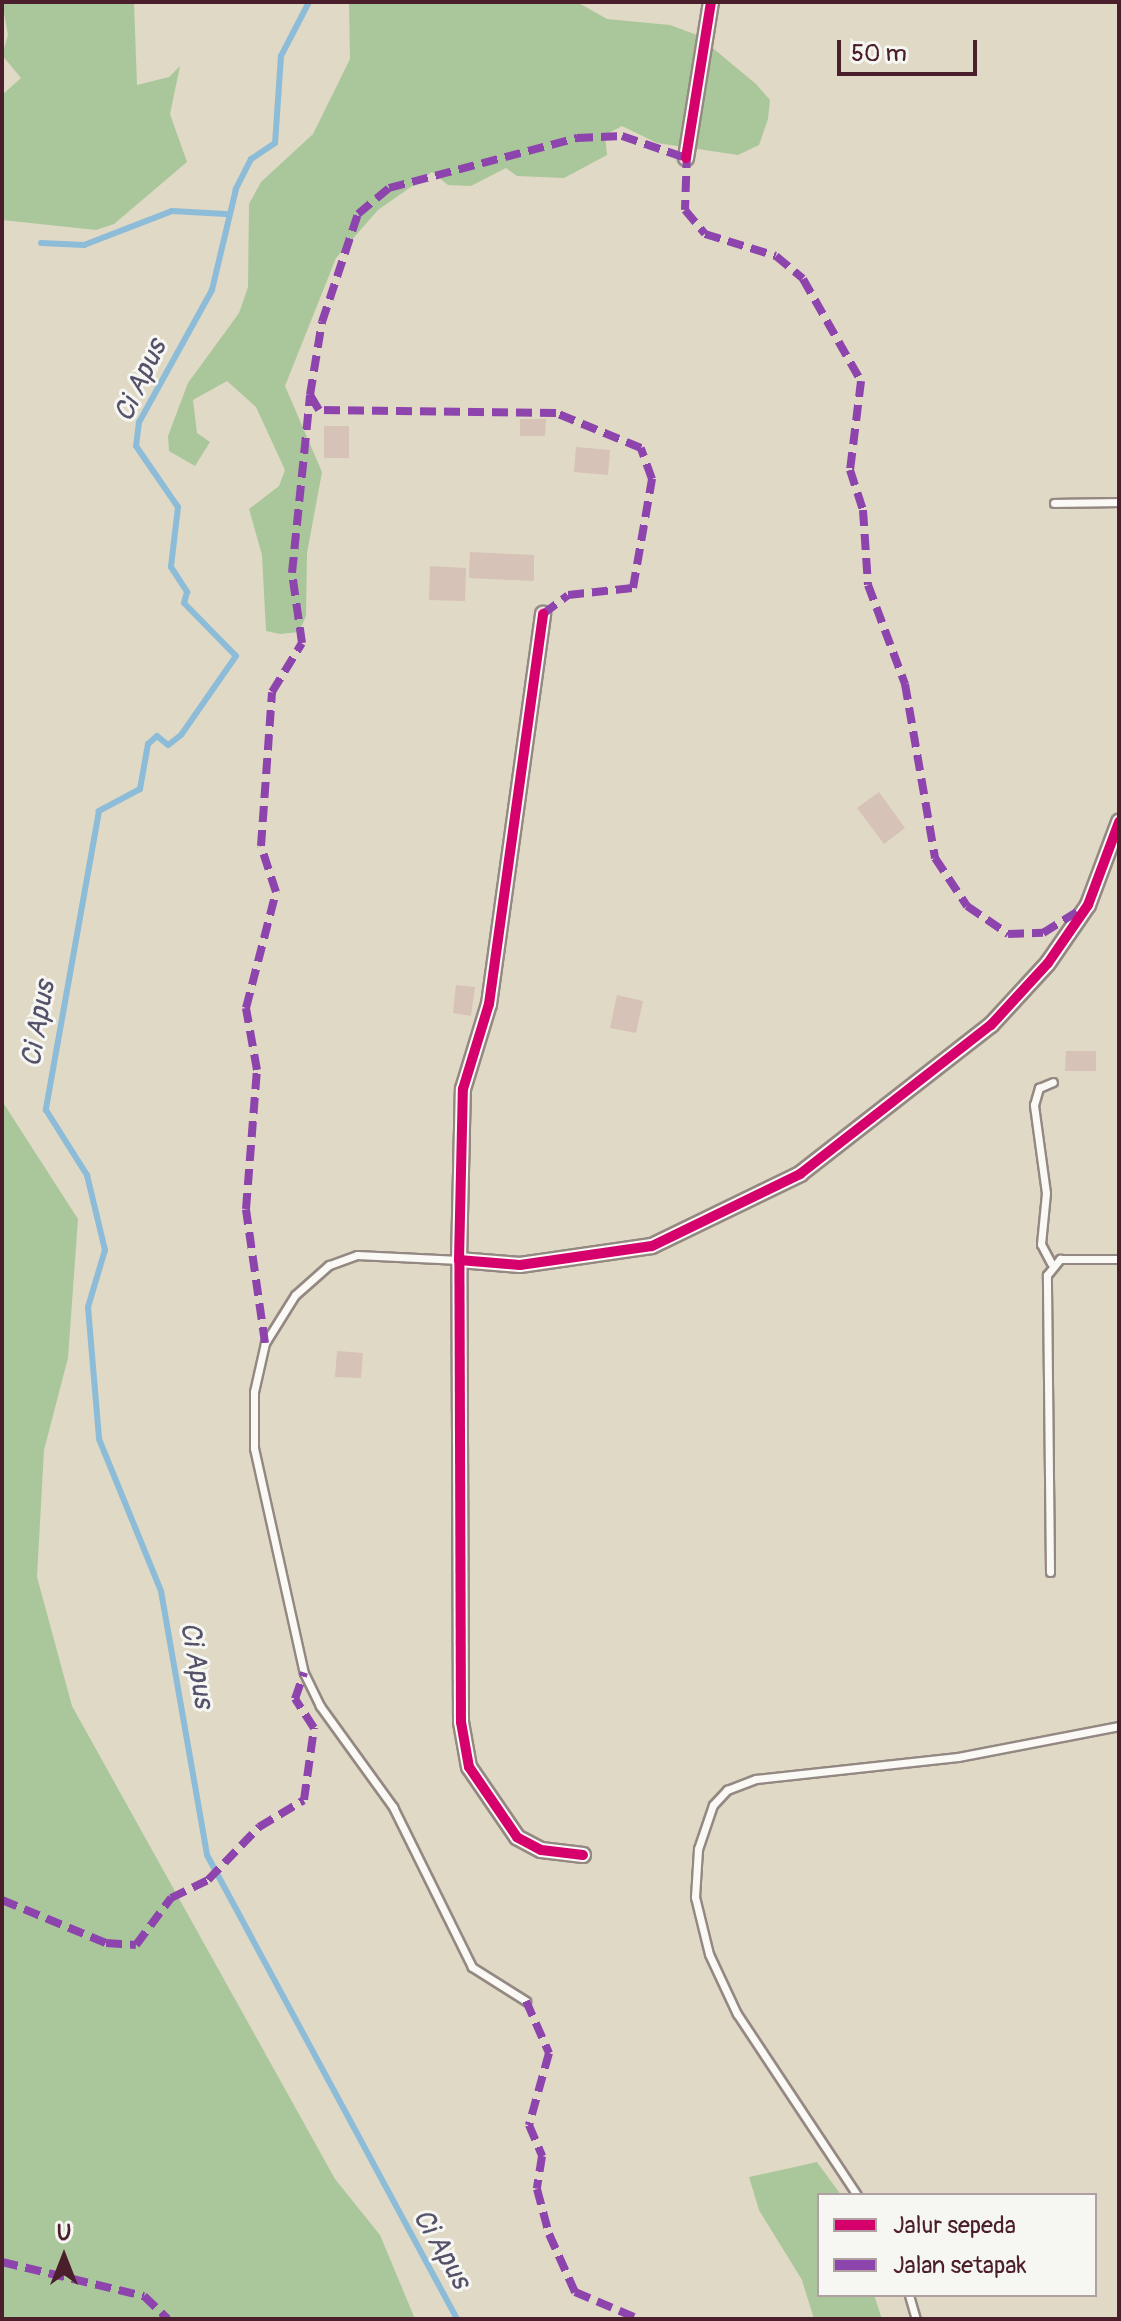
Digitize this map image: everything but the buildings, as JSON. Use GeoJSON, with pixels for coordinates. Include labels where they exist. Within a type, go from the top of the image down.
{"type":"FeatureCollection","features":[{"type":"Feature","properties":{"kind":"street"},"geometry":{"type":"LineString","coordinates":[[686,158],[711,2]]}},
{"type":"Feature","properties":{"kind":"street"},"geometry":{"type":"LineString","coordinates":[[543,614],[489,1004],[463,1089],[459,1260],[461,1722],[469,1767],[517,1837],[541,1850],[583,1855]]}},
{"type":"Feature","properties":{"kind":"street"},"geometry":{"type":"LineString","coordinates":[[459,1260],[520,1265],[652,1246],[800,1174],[991,1025],[1048,963],[1088,905],[1119,822]]}},
{"type":"Feature","properties":{"kind":"lane"},"geometry":{"type":"LineString","coordinates":[[1054,503],[1119,502]]}},
{"type":"Feature","properties":{"kind":"lane"},"geometry":{"type":"LineString","coordinates":[[1050,1572],[1051,1263],[1041,1244],[1046,1193],[1034,1105],[1039,1088],[1053,1082]]}},
{"type":"Feature","properties":{"kind":"lane"},"geometry":{"type":"LineString","coordinates":[[459,1260],[357,1255],[329,1265],[295,1295],[265,1343],[254,1392],[254,1448],[314,1695],[393,1807],[472,1967],[526,2001]]}},
{"type":"Feature","properties":{"kind":"lane"},"geometry":{"type":"LineString","coordinates":[[1051,1263],[1119,1259]]}},
{"type":"Feature","properties":{"kind":"lane"},"geometry":{"type":"LineString","coordinates":[[856,2193],[737,2014],[709,1954],[695,1897],[698,1849],[713,1805],[727,1790],[756,1779],[958,1757],[1119,1726]]}},
{"type":"Feature","properties":{"kind":"lane"},"geometry":{"type":"LineString","coordinates":[[910,2297],[916,2319]]}},
{"type":"Feature","properties":{"kind":"green space"},"geometry":{"type":"Polygon","coordinates":[[[2,2],[134,2],[137,85],[169,77],[180,66],[170,114],[187,162],[114,224],[96,230],[2,220],[2,95],[21,78],[2,55],[8,35],[2,2]]]}},
{"type":"Feature","properties":{"kind":"green space"},"geometry":{"type":"Polygon","coordinates":[[[349,2],[577,2],[607,19],[670,25],[697,35],[756,84],[770,100],[768,119],[759,145],[738,155],[657,143],[622,126],[605,135],[607,155],[564,178],[517,176],[506,168],[471,186],[448,185],[432,172],[378,210],[336,258],[285,386],[322,472],[307,553],[306,616],[299,632],[280,634],[266,631],[262,555],[249,509],[279,486],[285,470],[256,407],[227,381],[193,400],[197,433],[210,442],[195,466],[169,451],[168,436],[188,383],[239,313],[248,287],[249,204],[261,182],[313,134],[350,59],[349,2]]]}},
{"type":"Feature","properties":{"kind":"green space"},"geometry":{"type":"Polygon","coordinates":[[[2,1101],[78,1219],[68,1358],[44,1450],[37,1577],[72,1706],[335,2179],[380,2235],[415,2319],[2,2319],[2,1101]]]}},
{"type":"Feature","properties":{"kind":"green space"},"geometry":{"type":"Polygon","coordinates":[[[817,2162],[840,2193],[817,2193],[817,2297],[875,2297],[882,2319],[814,2319],[802,2280],[759,2210],[749,2177],[817,2162]]]}},
{"type":"Feature","properties":{"kind":"waterway","name":"Ci Apus"},"geometry":{"type":"LineString","coordinates":[[309,2],[281,56],[275,143],[251,159],[236,189],[212,290],[139,422],[136,446],[178,507],[171,567],[187,592],[184,603],[236,656],[181,735],[168,745],[157,736],[148,744],[140,789],[99,811],[46,1110],[87,1175],[105,1250],[88,1307],[99,1439],[161,1591],[207,1855],[457,2319]]}},
{"type":"Feature","properties":{"kind":"waterway"},"geometry":{"type":"LineString","coordinates":[[41,243],[84,245],[172,211],[226,214]]}},
{"type":"Feature","properties":{"kind":"marked path"},"geometry":{"type":"LineString","coordinates":[[543,614],[568,595],[633,588],[652,479],[641,448],[556,413],[319,410],[310,395],[322,322],[358,214],[389,188],[577,138],[622,136],[686,158]]}},
{"type":"Feature","properties":{"kind":"marked path"},"geometry":{"type":"LineString","coordinates":[[687,152],[685,210],[705,234],[776,256],[803,279],[861,381],[850,470],[863,510],[868,585],[905,684],[935,858],[967,906],[1008,934],[1043,933],[1077,912]]}},
{"type":"Feature","properties":{"kind":"marked path"},"geometry":{"type":"LineString","coordinates":[[265,1343],[246,1209],[257,1070],[246,1008],[276,892],[261,846],[272,692],[302,643],[292,573],[310,395]]}},
{"type":"Feature","properties":{"kind":"marked path"},"geometry":{"type":"LineString","coordinates":[[2,1900],[106,1943],[136,1945],[171,1898],[208,1880],[259,1827],[304,1800],[314,1728],[295,1699],[304,1673]]}},
{"type":"Feature","properties":{"kind":"marked path"},"geometry":{"type":"LineString","coordinates":[[526,2001],[549,2053],[529,2125],[542,2156],[537,2189],[549,2234],[575,2292],[639,2319]]}},
{"type":"Feature","properties":{"kind":"marked path"},"geometry":{"type":"LineString","coordinates":[[2,2262],[144,2296],[168,2319]]}},
{"type":"Feature","properties":{"kind":"cycle path"},"geometry":{"type":"LineString","coordinates":[[686,158],[711,2]]}},
{"type":"Feature","properties":{"kind":"cycle path"},"geometry":{"type":"LineString","coordinates":[[459,1260],[463,1089],[489,1004],[543,614]]}},
{"type":"Feature","properties":{"kind":"cycle path"},"geometry":{"type":"LineString","coordinates":[[583,1855],[541,1850],[517,1837],[469,1767],[461,1722],[459,1260],[520,1265],[652,1246],[800,1174],[991,1025],[1048,963],[1088,905],[1119,822]]}}]}
